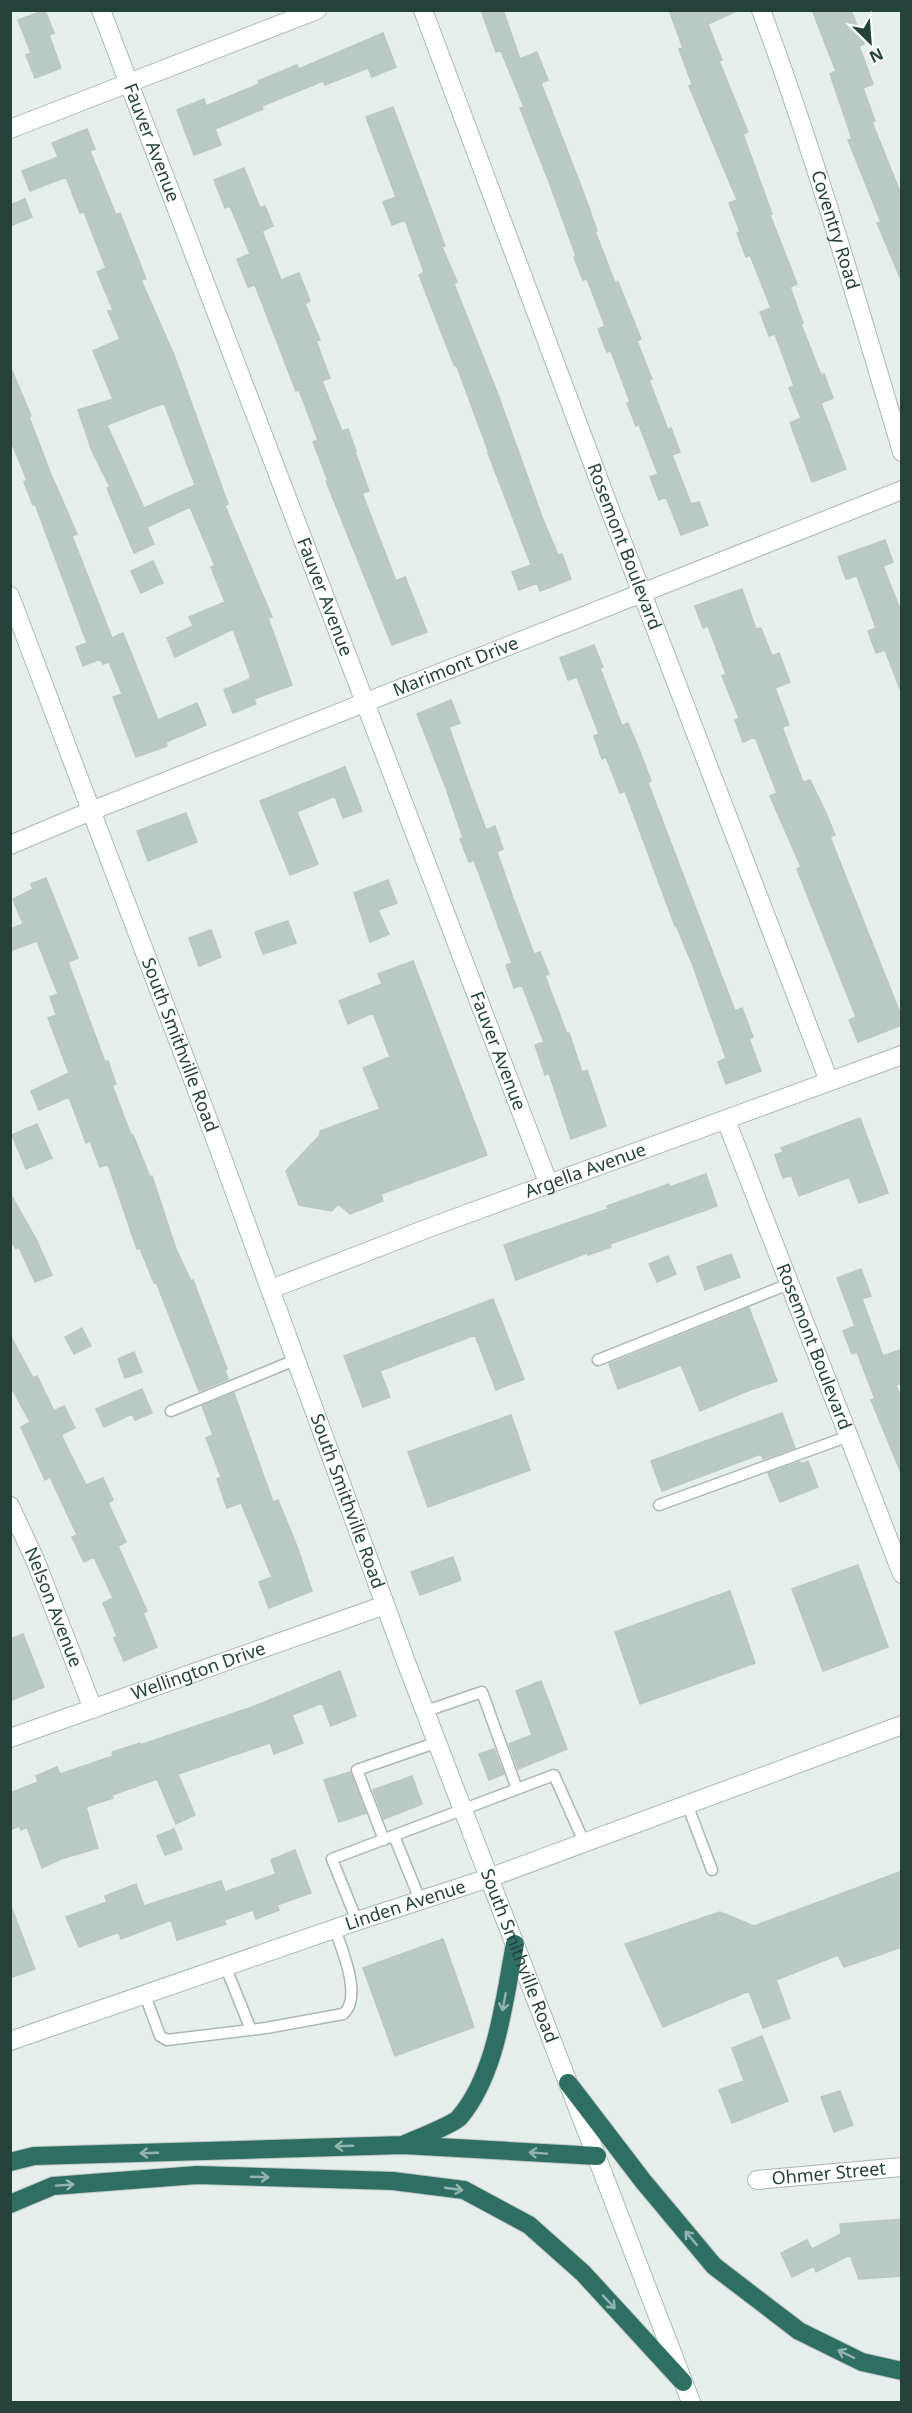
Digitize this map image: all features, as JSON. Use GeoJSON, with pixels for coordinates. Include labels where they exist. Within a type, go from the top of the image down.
{"type":"FeatureCollection","features":[{"type":"Feature","properties":{"kind":"highway"},"geometry":{"type":"LineString","coordinates":[[403,2145],[458,2119],[487,2072],[499,2025],[514,1944]]}},
{"type":"Feature","properties":{"kind":"highway"},"geometry":{"type":"LineString","coordinates":[[568,2083],[648,2187],[714,2266],[799,2331],[862,2362],[902,2371]]}},
{"type":"Feature","properties":{"kind":"highway"},"geometry":{"type":"LineString","coordinates":[[10,2162],[34,2156],[403,2145],[597,2156]]}},
{"type":"Feature","properties":{"kind":"highway"},"geometry":{"type":"LineString","coordinates":[[10,2204],[53,2186],[197,2175],[393,2181],[464,2190],[529,2225],[583,2273],[683,2382]]}},
{"type":"Feature","properties":{"kind":"street","name":"Fauver Avenue"},"geometry":{"type":"LineString","coordinates":[[101,10],[364,705],[549,1185]]}},
{"type":"Feature","properties":{"kind":"street"},"geometry":{"type":"LineString","coordinates":[[10,129],[317,10]]}},
{"type":"Feature","properties":{"kind":"street","name":"Rosemont Boulevard"},"geometry":{"type":"LineString","coordinates":[[423,10],[642,594],[829,1081]]}},
{"type":"Feature","properties":{"kind":"street","name":"Coventry Road"},"geometry":{"type":"LineString","coordinates":[[761,10],[789,85],[843,250],[902,452]]}},
{"type":"Feature","properties":{"kind":"street","name":"Marimont Drive"},"geometry":{"type":"LineString","coordinates":[[10,845],[902,490]]}},
{"type":"Feature","properties":{"kind":"street","name":"South Smithville Road"},"geometry":{"type":"LineString","coordinates":[[10,596],[271,1289],[385,1605],[691,2403]]}},
{"type":"Feature","properties":{"kind":"street","name":"Argella Avenue"},"geometry":{"type":"LineString","coordinates":[[271,1289],[431,1227],[902,1055]]}},
{"type":"Feature","properties":{"kind":"street","name":"Rosemont Boulevard"},"geometry":{"type":"LineString","coordinates":[[726,1120],[901,1571]]}},
{"type":"Feature","properties":{"kind":"street","name":"Nelson Avenue"},"geometry":{"type":"LineString","coordinates":[[10,1506],[40,1573],[93,1709]]}},
{"type":"Feature","properties":{"kind":"street","name":"Wellington Drive"},"geometry":{"type":"LineString","coordinates":[[10,1738],[385,1605]]}},
{"type":"Feature","properties":{"kind":"street","name":"Linden Avenue"},"geometry":{"type":"LineString","coordinates":[[10,2041],[357,1921],[489,1878],[902,1725]]}},
{"type":"Feature","properties":{"kind":"street","name":"Ohmer Street"},"geometry":{"type":"LineString","coordinates":[[757,2180],[902,2167]]}},
{"type":"Feature","properties":{"kind":"lane"},"geometry":{"type":"LineString","coordinates":[[598,1360],[789,1284]]}},
{"type":"Feature","properties":{"kind":"lane"},"geometry":{"type":"LineString","coordinates":[[171,1411],[295,1360]]}},
{"type":"Feature","properties":{"kind":"lane"},"geometry":{"type":"LineString","coordinates":[[658,1505],[849,1436]]}},
{"type":"Feature","properties":{"kind":"lane"},"geometry":{"type":"LineString","coordinates":[[426,1711],[482,1692],[517,1789]]}},
{"type":"Feature","properties":{"kind":"lane"},"geometry":{"type":"LineString","coordinates":[[420,1900],[357,1770],[438,1742]]}},
{"type":"Feature","properties":{"kind":"lane"},"geometry":{"type":"LineString","coordinates":[[357,1921],[332,1859],[464,1811],[554,1775],[584,1842]]}},
{"type":"Feature","properties":{"kind":"lane"},"geometry":{"type":"LineString","coordinates":[[687,1804],[712,1870]]}},
{"type":"Feature","properties":{"kind":"lane"},"geometry":{"type":"LineString","coordinates":[[145,1995],[160,2036],[167,2040],[252,2030],[344,2014],[349,2010],[352,2001],[351,1988],[335,1929]]}},
{"type":"Feature","properties":{"kind":"lane"},"geometry":{"type":"LineString","coordinates":[[226,1968],[252,2030]]}},
{"type":"Feature","properties":{"kind":"building"},"geometry":{"type":"Polygon","coordinates":[[[45,10],[54,33],[49,35],[61,68],[35,78],[26,55],[31,53],[18,20],[45,10]]]}},
{"type":"Feature","properties":{"kind":"building"},"geometry":{"type":"Polygon","coordinates":[[[481,10],[503,10],[520,59],[537,52],[548,80],[541,83],[584,194],[615,283],[618,282],[641,339],[637,341],[652,379],[649,380],[668,430],[671,428],[680,452],[672,455],[691,504],[699,502],[708,525],[681,535],[666,497],[659,500],[650,477],[658,474],[639,425],[636,426],[627,403],[630,402],[611,351],[607,352],[598,329],[605,326],[587,279],[583,280],[574,257],[576,256],[520,108],[524,107],[501,51],[496,52],[481,10]]]}},
{"type":"Feature","properties":{"kind":"building"},"geometry":{"type":"Polygon","coordinates":[[[669,10],[739,10],[708,24],[722,60],[719,61],[748,132],[743,134],[772,214],[770,215],[797,284],[790,287],[803,323],[801,324],[821,375],[824,374],[833,398],[821,403],[846,469],[812,482],[790,423],[801,418],[789,388],[794,386],[775,334],[769,336],[760,312],[771,308],[750,255],[746,257],[737,233],[740,232],[729,203],[737,200],[689,86],[692,84],[679,49],[683,48],[669,10]]]}},
{"type":"Feature","properties":{"kind":"building"},"geometry":{"type":"Polygon","coordinates":[[[812,10],[851,10],[864,44],[859,46],[873,84],[863,88],[875,121],[872,122],[902,197],[902,282],[877,223],[881,222],[848,140],[852,139],[830,74],[836,71],[812,10]]]}},
{"type":"Feature","properties":{"kind":"building"},"geometry":{"type":"Polygon","coordinates":[[[383,33],[396,67],[372,77],[368,68],[325,85],[323,81],[262,106],[263,109],[215,129],[221,145],[194,155],[177,110],[204,99],[206,106],[259,84],[258,81],[297,65],[299,69],[383,33]]]}},
{"type":"Feature","properties":{"kind":"building"},"geometry":{"type":"Polygon","coordinates":[[[393,107],[445,246],[442,247],[457,282],[454,284],[497,392],[542,517],[558,555],[562,554],[571,579],[540,591],[537,583],[519,590],[512,572],[531,565],[456,364],[454,365],[419,275],[424,272],[405,220],[392,225],[383,202],[396,197],[366,117],[393,107]]]}},
{"type":"Feature","properties":{"kind":"building"},"geometry":{"type":"Polygon","coordinates":[[[87,129],[95,149],[90,151],[116,215],[120,213],[146,279],[141,280],[174,355],[228,504],[225,506],[272,617],[268,618],[292,685],[254,699],[256,704],[233,713],[224,690],[250,679],[250,675],[233,629],[175,657],[167,638],[193,626],[189,617],[225,602],[211,567],[215,566],[190,507],[147,527],[154,544],[134,553],[107,488],[110,487],[92,451],[78,410],[113,399],[93,351],[120,339],[108,311],[113,310],[97,272],[106,268],[84,212],[80,213],[66,177],[30,191],[22,171],[58,157],[52,143],[87,129]],[[164,403],[107,425],[144,508],[195,485],[164,403]]]}},
{"type":"Feature","properties":{"kind":"building"},"geometry":{"type":"Polygon","coordinates":[[[244,168],[260,208],[265,206],[273,226],[262,231],[281,280],[299,273],[310,301],[305,304],[320,340],[316,341],[330,378],[322,381],[342,431],[348,429],[369,491],[362,493],[396,581],[405,577],[427,632],[392,645],[326,481],[328,481],[313,442],[318,440],[299,390],[296,391],[255,285],[248,287],[237,259],[250,254],[230,206],[225,208],[214,180],[244,168]]]}},
{"type":"Feature","properties":{"kind":"building"},"geometry":{"type":"Polygon","coordinates":[[[25,199],[32,217],[10,226],[10,205],[25,199]]]}},
{"type":"Feature","properties":{"kind":"building"},"geometry":{"type":"Polygon","coordinates":[[[10,366],[31,416],[29,417],[50,472],[77,534],[72,536],[112,638],[123,633],[158,720],[197,703],[206,725],[166,742],[167,746],[136,757],[113,697],[122,694],[109,662],[103,664],[100,659],[83,666],[76,647],[87,643],[35,504],[33,505],[24,482],[27,480],[10,439],[10,366]]]}},
{"type":"Feature","properties":{"kind":"building"},"geometry":{"type":"Polygon","coordinates":[[[885,540],[893,562],[883,566],[902,614],[900,689],[885,650],[876,653],[868,631],[876,628],[857,576],[846,579],[838,557],[885,540]]]}},
{"type":"Feature","properties":{"kind":"building"},"geometry":{"type":"Polygon","coordinates":[[[153,561],[163,583],[141,593],[131,571],[153,561]]]}},
{"type":"Feature","properties":{"kind":"building"},"geometry":{"type":"Polygon","coordinates":[[[742,589],[756,629],[761,628],[772,656],[779,653],[790,682],[775,688],[789,725],[782,727],[803,782],[810,780],[826,813],[835,835],[830,837],[902,1018],[902,1025],[858,1042],[849,1020],[856,1017],[797,869],[801,867],[770,796],[777,793],[755,737],[743,742],[735,720],[739,718],[722,676],[726,674],[708,626],[703,628],[695,606],[742,589]]]}},
{"type":"Feature","properties":{"kind":"building"},"geometry":{"type":"Polygon","coordinates":[[[594,645],[603,667],[600,668],[622,726],[628,723],[640,752],[651,781],[648,783],[735,1011],[742,1008],[753,1037],[749,1039],[761,1071],[726,1084],[718,1062],[726,1058],[625,791],[620,793],[606,757],[602,759],[594,736],[599,734],[577,677],[568,680],[560,658],[594,645]]]}},
{"type":"Feature","properties":{"kind":"building"},"geometry":{"type":"Polygon","coordinates":[[[451,700],[460,723],[449,727],[465,773],[486,830],[495,826],[503,849],[497,852],[513,898],[534,954],[540,952],[549,974],[545,976],[567,1034],[569,1033],[582,1072],[587,1070],[606,1126],[571,1139],[549,1073],[545,1075],[535,1045],[544,1042],[522,985],[514,988],[506,965],[512,963],[474,860],[469,862],[460,839],[463,838],[446,788],[417,714],[451,700]]]}},
{"type":"Feature","properties":{"kind":"building"},"geometry":{"type":"Polygon","coordinates":[[[345,767],[362,811],[343,818],[335,796],[297,812],[318,864],[290,875],[260,801],[345,767]]]}},
{"type":"Feature","properties":{"kind":"building"},"geometry":{"type":"Polygon","coordinates":[[[186,813],[197,842],[148,861],[137,831],[186,813]]]}},
{"type":"Feature","properties":{"kind":"building"},"geometry":{"type":"Polygon","coordinates":[[[46,878],[78,958],[68,962],[105,1062],[108,1061],[116,1084],[112,1085],[131,1135],[133,1135],[150,1177],[152,1176],[176,1249],[191,1281],[193,1280],[227,1369],[225,1370],[228,1379],[199,1391],[156,1282],[154,1283],[140,1248],[137,1249],[108,1164],[100,1167],[90,1141],[86,1143],[69,1097],[39,1110],[31,1091],[69,1073],[48,1018],[56,1015],[50,997],[58,994],[37,941],[10,951],[10,929],[23,924],[13,899],[33,889],[31,884],[46,878]]]}},
{"type":"Feature","properties":{"kind":"building"},"geometry":{"type":"Polygon","coordinates":[[[388,880],[397,903],[378,910],[389,934],[370,942],[354,893],[388,880]]]}},
{"type":"Feature","properties":{"kind":"building"},"geometry":{"type":"Polygon","coordinates":[[[288,921],[296,943],[263,954],[255,932],[288,921]]]}},
{"type":"Feature","properties":{"kind":"building"},"geometry":{"type":"Polygon","coordinates":[[[211,930],[221,957],[199,966],[189,938],[211,930]]]}},
{"type":"Feature","properties":{"kind":"building"},"geometry":{"type":"Polygon","coordinates":[[[413,961],[487,1155],[381,1194],[383,1201],[350,1214],[338,1204],[332,1211],[299,1205],[286,1171],[320,1135],[320,1131],[380,1109],[363,1068],[390,1057],[373,1013],[348,1024],[339,1001],[382,984],[378,974],[413,961]]]}},
{"type":"Feature","properties":{"kind":"building"},"geometry":{"type":"Polygon","coordinates":[[[860,1118],[888,1193],[859,1203],[849,1177],[799,1196],[791,1175],[783,1178],[775,1155],[783,1152],[781,1148],[860,1118]]]}},
{"type":"Feature","properties":{"kind":"building"},"geometry":{"type":"Polygon","coordinates":[[[37,1124],[52,1158],[26,1169],[12,1135],[37,1124]]]}},
{"type":"Feature","properties":{"kind":"building"},"geometry":{"type":"Polygon","coordinates":[[[706,1174],[717,1206],[610,1244],[611,1247],[588,1255],[587,1253],[516,1280],[504,1245],[608,1209],[607,1206],[669,1184],[670,1187],[706,1174]]]}},
{"type":"Feature","properties":{"kind":"building"},"geometry":{"type":"Polygon","coordinates":[[[10,1193],[36,1239],[52,1275],[35,1282],[19,1247],[16,1249],[10,1239],[10,1193]]]}},
{"type":"Feature","properties":{"kind":"building"},"geometry":{"type":"Polygon","coordinates":[[[731,1254],[740,1277],[705,1290],[697,1267],[731,1254]]]}},
{"type":"Feature","properties":{"kind":"building"},"geometry":{"type":"Polygon","coordinates":[[[668,1256],[676,1274],[657,1282],[649,1264],[668,1256]]]}},
{"type":"Feature","properties":{"kind":"building"},"geometry":{"type":"Polygon","coordinates":[[[861,1269],[871,1296],[862,1299],[883,1356],[902,1349],[902,1383],[896,1385],[902,1400],[902,1475],[871,1400],[875,1399],[857,1352],[852,1354],[843,1331],[855,1326],[837,1278],[861,1269]]]}},
{"type":"Feature","properties":{"kind":"building"},"geometry":{"type":"Polygon","coordinates":[[[493,1299],[524,1379],[496,1390],[475,1335],[380,1371],[390,1397],[363,1407],[344,1356],[493,1299]]]}},
{"type":"Feature","properties":{"kind":"building"},"geometry":{"type":"Polygon","coordinates":[[[749,1308],[777,1381],[700,1411],[681,1365],[618,1389],[609,1364],[749,1308]]]}},
{"type":"Feature","properties":{"kind":"building"},"geometry":{"type":"Polygon","coordinates":[[[82,1328],[91,1346],[74,1354],[65,1337],[82,1328]]]}},
{"type":"Feature","properties":{"kind":"building"},"geometry":{"type":"Polygon","coordinates":[[[10,1335],[33,1378],[37,1376],[54,1411],[64,1406],[75,1428],[61,1435],[86,1485],[103,1478],[113,1500],[108,1503],[126,1542],[118,1546],[147,1611],[143,1613],[157,1647],[124,1661],[114,1638],[117,1636],[103,1603],[113,1598],[94,1557],[84,1562],[72,1537],[77,1535],[50,1477],[45,1480],[21,1427],[30,1422],[10,1385],[10,1335]]]}},
{"type":"Feature","properties":{"kind":"building"},"geometry":{"type":"Polygon","coordinates":[[[134,1352],[142,1372],[125,1378],[118,1359],[134,1352]]]}},
{"type":"Feature","properties":{"kind":"building"},"geometry":{"type":"Polygon","coordinates":[[[142,1389],[152,1413],[135,1420],[132,1414],[104,1427],[96,1409],[142,1389]]]}},
{"type":"Feature","properties":{"kind":"building"},"geometry":{"type":"Polygon","coordinates":[[[234,1393],[273,1502],[278,1500],[312,1591],[269,1608],[259,1582],[272,1577],[241,1503],[227,1508],[217,1479],[221,1477],[206,1438],[213,1435],[202,1406],[234,1393]]]}},
{"type":"Feature","properties":{"kind":"building"},"geometry":{"type":"Polygon","coordinates":[[[782,1413],[795,1448],[763,1459],[761,1454],[662,1491],[651,1461],[782,1413]]]}},
{"type":"Feature","properties":{"kind":"building"},"geometry":{"type":"Polygon","coordinates":[[[511,1415],[530,1470],[428,1507],[408,1452],[511,1415]]]}},
{"type":"Feature","properties":{"kind":"building"},"geometry":{"type":"Polygon","coordinates":[[[808,1461],[818,1487],[780,1502],[768,1473],[808,1461]]]}},
{"type":"Feature","properties":{"kind":"building"},"geometry":{"type":"Polygon","coordinates":[[[453,1557],[461,1580],[420,1595],[411,1572],[453,1557]]]}},
{"type":"Feature","properties":{"kind":"building"},"geometry":{"type":"Polygon","coordinates":[[[858,1565],[888,1647],[823,1671],[792,1589],[858,1565]]]}},
{"type":"Feature","properties":{"kind":"building"},"geometry":{"type":"Polygon","coordinates":[[[730,1591],[755,1663],[640,1704],[615,1632],[730,1591]]]}},
{"type":"Feature","properties":{"kind":"building"},"geometry":{"type":"Polygon","coordinates":[[[23,1634],[44,1687],[10,1701],[10,1639],[23,1634]]]}},
{"type":"Feature","properties":{"kind":"building"},"geometry":{"type":"Polygon","coordinates":[[[340,1671],[356,1716],[331,1726],[322,1703],[292,1715],[303,1743],[274,1754],[270,1743],[178,1774],[195,1815],[176,1824],[157,1779],[86,1807],[98,1848],[61,1859],[42,1868],[27,1827],[21,1830],[19,1826],[10,1830],[10,1793],[38,1782],[36,1776],[57,1767],[60,1774],[113,1756],[112,1752],[140,1743],[140,1745],[255,1706],[340,1671]]]}},
{"type":"Feature","properties":{"kind":"building"},"geometry":{"type":"Polygon","coordinates":[[[541,1681],[567,1749],[518,1769],[509,1744],[532,1735],[516,1691],[541,1681]]]}},
{"type":"Feature","properties":{"kind":"building"},"geometry":{"type":"Polygon","coordinates":[[[494,1749],[504,1774],[489,1780],[479,1754],[494,1749]]]}},
{"type":"Feature","properties":{"kind":"building"},"geometry":{"type":"Polygon","coordinates":[[[350,1772],[366,1813],[339,1822],[324,1780],[350,1772]]]}},
{"type":"Feature","properties":{"kind":"building"},"geometry":{"type":"Polygon","coordinates":[[[412,1776],[422,1804],[384,1819],[373,1790],[412,1776]]]}},
{"type":"Feature","properties":{"kind":"building"},"geometry":{"type":"Polygon","coordinates":[[[174,1829],[182,1849],[165,1855],[157,1836],[174,1829]]]}},
{"type":"Feature","properties":{"kind":"building"},"geometry":{"type":"Polygon","coordinates":[[[295,1850],[311,1893],[277,1905],[279,1910],[256,1919],[253,1910],[224,1920],[226,1924],[177,1940],[171,1920],[121,1939],[119,1932],[79,1947],[66,1917],[107,1902],[105,1896],[136,1884],[144,1906],[221,1881],[225,1892],[276,1874],[271,1860],[295,1850]]]}},
{"type":"Feature","properties":{"kind":"building"},"geometry":{"type":"Polygon","coordinates":[[[902,1871],[902,1947],[844,1967],[838,1955],[776,1980],[790,2018],[763,2028],[749,1991],[663,2027],[625,1944],[720,1912],[754,1926],[902,1871]]]}},
{"type":"Feature","properties":{"kind":"building"},"geometry":{"type":"Polygon","coordinates":[[[12,1909],[35,1969],[10,1978],[10,1910],[12,1909]]]}},
{"type":"Feature","properties":{"kind":"building"},"geometry":{"type":"Polygon","coordinates":[[[443,1939],[474,2027],[395,2056],[363,1968],[443,1939]]]}},
{"type":"Feature","properties":{"kind":"building"},"geometry":{"type":"Polygon","coordinates":[[[762,2036],[788,2101],[732,2123],[719,2090],[744,2081],[732,2048],[762,2036]]]}},
{"type":"Feature","properties":{"kind":"building"},"geometry":{"type":"Polygon","coordinates":[[[840,2091],[853,2125],[834,2132],[821,2097],[840,2091]]]}},
{"type":"Feature","properties":{"kind":"building"},"geometry":{"type":"Polygon","coordinates":[[[902,2219],[902,2276],[859,2279],[850,2255],[816,2272],[814,2266],[792,2277],[781,2253],[807,2240],[812,2249],[841,2234],[840,2224],[902,2219]]]}}]}
